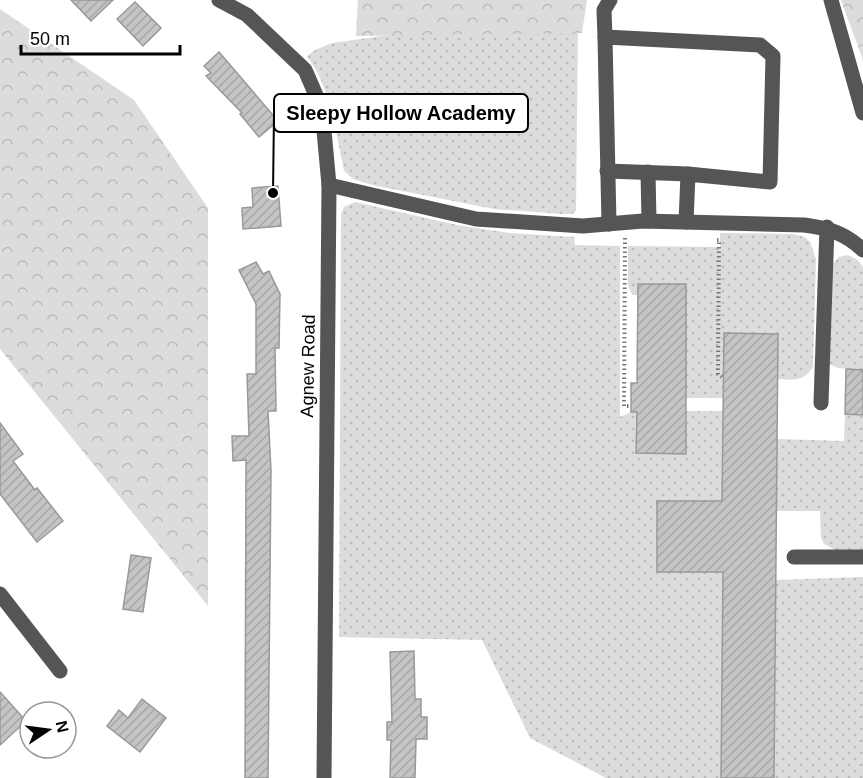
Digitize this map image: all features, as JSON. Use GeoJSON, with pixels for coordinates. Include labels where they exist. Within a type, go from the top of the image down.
{"type":"FeatureCollection","features":[{"type":"Feature","properties":{"kind":"street","name":"Agnew Road"},"geometry":{"type":"LineString","coordinates":[[219,0],[247,15],[305,70],[322,109],[329,185],[324,778]]}},
{"type":"Feature","properties":{"kind":"street"},"geometry":{"type":"LineString","coordinates":[[609,224],[604,10],[610,0]]}},
{"type":"Feature","properties":{"kind":"street"},"geometry":{"type":"LineString","coordinates":[[831,0],[863,113]]}},
{"type":"Feature","properties":{"kind":"street"},"geometry":{"type":"LineString","coordinates":[[605,38],[760,45],[773,56],[770,182],[688,174],[607,171]]}},
{"type":"Feature","properties":{"kind":"street"},"geometry":{"type":"LineString","coordinates":[[648,172],[650,221]]}},
{"type":"Feature","properties":{"kind":"street"},"geometry":{"type":"LineString","coordinates":[[686,222],[688,174]]}},
{"type":"Feature","properties":{"kind":"street"},"geometry":{"type":"LineString","coordinates":[[329,185],[476,219],[583,226],[650,221],[804,225],[827,228],[851,239],[863,250]]}},
{"type":"Feature","properties":{"kind":"street"},"geometry":{"type":"LineString","coordinates":[[821,403],[827,228]]}},
{"type":"Feature","properties":{"kind":"street"},"geometry":{"type":"LineString","coordinates":[[794,556],[863,557]]}},
{"type":"Feature","properties":{"kind":"street"},"geometry":{"type":"LineString","coordinates":[[0,594],[60,671]]}},
{"type":"Feature","properties":{"kind":"path"},"geometry":{"type":"LineString","coordinates":[[628,222],[625,242],[624,406],[631,406]]}},
{"type":"Feature","properties":{"kind":"path"},"geometry":{"type":"LineString","coordinates":[[719,240],[718,374],[722,377]]}},
{"type":"Feature","properties":{"kind":"green space"},"geometry":{"type":"Polygon","coordinates":[[[358,0],[587,0],[582,33],[356,36],[358,0]]]}},
{"type":"Feature","properties":{"kind":"green space"},"geometry":{"type":"Polygon","coordinates":[[[841,0],[863,0],[863,60],[841,0]]]}},
{"type":"Feature","properties":{"kind":"green space"},"geometry":{"type":"Polygon","coordinates":[[[0,9],[134,100],[208,208],[208,606],[0,349],[0,9]]]}},
{"type":"Feature","properties":{"kind":"green space"},"geometry":{"type":"Polygon","coordinates":[[[446,27],[578,27],[576,211],[572,214],[494,209],[372,185],[353,179],[344,171],[330,102],[318,73],[307,56],[332,43],[446,27]]]}},
{"type":"Feature","properties":{"kind":"green space"},"geometry":{"type":"Polygon","coordinates":[[[355,202],[457,225],[510,233],[574,237],[575,245],[620,246],[620,417],[637,412],[636,453],[686,454],[687,411],[723,411],[722,508],[657,501],[657,571],[723,572],[721,778],[606,778],[530,738],[482,640],[339,637],[341,214],[344,207],[355,202]]]}},
{"type":"Feature","properties":{"kind":"green space"},"geometry":{"type":"Polygon","coordinates":[[[720,233],[793,234],[805,237],[810,242],[816,259],[813,367],[801,378],[777,379],[777,334],[724,334],[723,398],[686,398],[686,284],[638,284],[638,295],[632,295],[628,285],[628,246],[720,247],[720,233]]]}},
{"type":"Feature","properties":{"kind":"green space"},"geometry":{"type":"Polygon","coordinates":[[[848,255],[858,260],[863,267],[863,370],[838,368],[829,364],[832,265],[839,257],[848,255]]]}},
{"type":"Feature","properties":{"kind":"green space"},"geometry":{"type":"Polygon","coordinates":[[[845,414],[863,415],[863,551],[837,551],[824,544],[821,538],[820,511],[776,511],[777,439],[844,441],[845,414]]]}},
{"type":"Feature","properties":{"kind":"green space"},"geometry":{"type":"Polygon","coordinates":[[[863,577],[863,778],[774,778],[776,580],[863,577]]]}},
{"type":"Feature","properties":{"kind":"building"},"geometry":{"type":"Polygon","coordinates":[[[71,0],[113,0],[91,21],[71,0]]]}},
{"type":"Feature","properties":{"kind":"building"},"geometry":{"type":"Polygon","coordinates":[[[135,2],[161,28],[143,46],[117,19],[135,2]]]}},
{"type":"Feature","properties":{"kind":"building"},"geometry":{"type":"Polygon","coordinates":[[[219,52],[278,121],[259,137],[240,114],[242,113],[206,76],[211,73],[204,66],[219,52]]]}},
{"type":"Feature","properties":{"kind":"building"},"geometry":{"type":"Polygon","coordinates":[[[278,186],[281,226],[243,229],[242,208],[253,207],[252,188],[278,186]]]}},
{"type":"Feature","properties":{"kind":"building"},"geometry":{"type":"Polygon","coordinates":[[[256,262],[263,274],[269,271],[280,294],[279,348],[275,348],[276,411],[268,411],[271,471],[268,778],[245,778],[246,460],[233,461],[232,436],[249,436],[247,374],[256,374],[256,304],[239,270],[256,262]]]}},
{"type":"Feature","properties":{"kind":"building"},"geometry":{"type":"Polygon","coordinates":[[[638,284],[686,284],[686,454],[636,453],[637,412],[631,412],[631,383],[637,383],[638,284]]]}},
{"type":"Feature","properties":{"kind":"building"},"geometry":{"type":"Polygon","coordinates":[[[724,333],[778,334],[774,778],[721,778],[723,572],[657,572],[657,501],[722,501],[724,333]]]}},
{"type":"Feature","properties":{"kind":"building"},"geometry":{"type":"Polygon","coordinates":[[[846,369],[863,370],[863,415],[845,414],[846,369]]]}},
{"type":"Feature","properties":{"kind":"building"},"geometry":{"type":"Polygon","coordinates":[[[0,423],[23,454],[13,461],[63,521],[37,542],[0,494],[0,423]]]}},
{"type":"Feature","properties":{"kind":"building"},"geometry":{"type":"Polygon","coordinates":[[[131,555],[151,558],[143,612],[123,609],[131,555]]]}},
{"type":"Feature","properties":{"kind":"building"},"geometry":{"type":"Polygon","coordinates":[[[414,651],[415,699],[421,699],[421,717],[427,717],[427,739],[416,739],[415,778],[390,778],[391,740],[387,740],[387,722],[392,722],[390,652],[414,651]]]}},
{"type":"Feature","properties":{"kind":"building"},"geometry":{"type":"Polygon","coordinates":[[[0,692],[18,712],[18,728],[0,745],[0,692]]]}},
{"type":"Feature","properties":{"kind":"building"},"geometry":{"type":"Polygon","coordinates":[[[142,699],[166,718],[140,752],[107,726],[119,710],[128,718],[142,699]]]}},
{"type":"Feature","properties":{"kind":"place","name":"Sleepy Hollow Academy"},"geometry":{"type":"Point","coordinates":[273,193]}}]}
